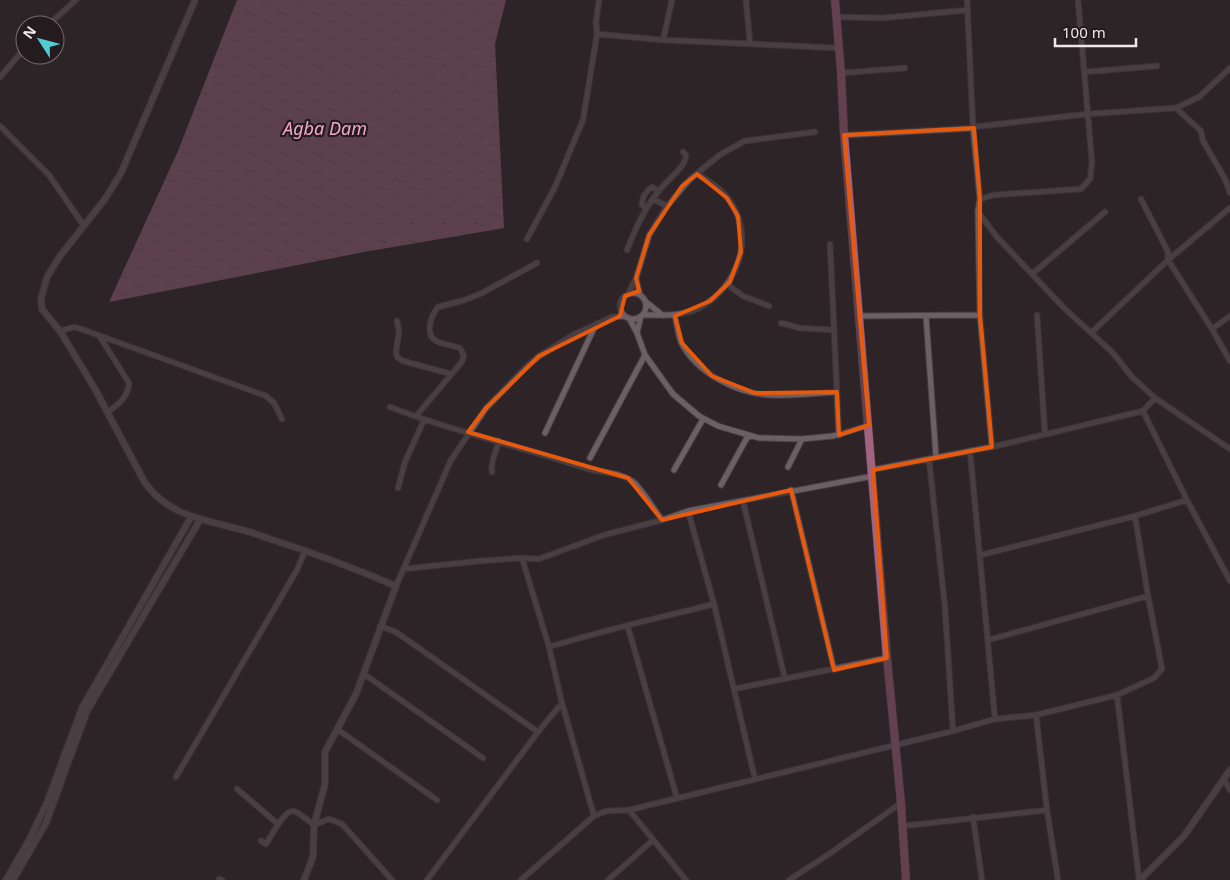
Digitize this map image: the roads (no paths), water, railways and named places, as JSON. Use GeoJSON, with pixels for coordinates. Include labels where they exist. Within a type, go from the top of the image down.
{"type":"FeatureCollection","features":[{"type":"Feature","properties":{"kind":"main road"},"geometry":{"type":"LineString","coordinates":[[835,0],[844,136],[906,880]]}},
{"type":"Feature","properties":{"kind":"street"},"geometry":{"type":"LineString","coordinates":[[59,15],[76,0]]}},
{"type":"Feature","properties":{"kind":"street"},"geometry":{"type":"LineString","coordinates":[[195,0],[121,173],[116,183],[84,226],[74,236],[47,277],[41,300],[42,309],[60,331],[108,412],[145,483],[153,494],[173,509],[191,518],[235,528],[305,551],[396,586]]}},
{"type":"Feature","properties":{"kind":"street"},"geometry":{"type":"LineString","coordinates":[[527,239],[555,187],[583,120],[597,34],[596,22],[599,0]]}},
{"type":"Feature","properties":{"kind":"street"},"geometry":{"type":"LineString","coordinates":[[663,40],[672,0]]}},
{"type":"Feature","properties":{"kind":"street"},"geometry":{"type":"LineString","coordinates":[[746,0],[750,43]]}},
{"type":"Feature","properties":{"kind":"street"},"geometry":{"type":"LineString","coordinates":[[968,0],[974,128],[980,199],[978,211],[980,315],[992,447]]}},
{"type":"Feature","properties":{"kind":"street"},"geometry":{"type":"LineString","coordinates":[[980,199],[994,195],[1024,195],[1081,190],[1090,179],[1092,162],[1078,0]]}},
{"type":"Feature","properties":{"kind":"street"},"geometry":{"type":"LineString","coordinates":[[837,17],[882,18],[968,10]]}},
{"type":"Feature","properties":{"kind":"street"},"geometry":{"type":"LineString","coordinates":[[597,34],[663,40],[839,48]]}},
{"type":"Feature","properties":{"kind":"street"},"geometry":{"type":"LineString","coordinates":[[0,77],[15,60]]}},
{"type":"Feature","properties":{"kind":"street"},"geometry":{"type":"LineString","coordinates":[[1084,72],[1157,66]]}},
{"type":"Feature","properties":{"kind":"street"},"geometry":{"type":"LineString","coordinates":[[841,73],[905,68]]}},
{"type":"Feature","properties":{"kind":"street"},"geometry":{"type":"LineString","coordinates":[[844,136],[974,128],[1087,114],[1176,108],[1199,97],[1230,68]]}},
{"type":"Feature","properties":{"kind":"street"},"geometry":{"type":"LineString","coordinates":[[1176,108],[1201,131],[1203,141],[1230,193]]}},
{"type":"Feature","properties":{"kind":"street"},"geometry":{"type":"LineString","coordinates":[[0,126],[49,175],[84,226]]}},
{"type":"Feature","properties":{"kind":"street"},"geometry":{"type":"LineString","coordinates":[[612,317],[620,307],[623,298],[628,294],[636,278],[649,235],[682,186],[721,154],[745,141],[815,132]]}},
{"type":"Feature","properties":{"kind":"street"},"geometry":{"type":"LineString","coordinates":[[627,250],[646,208],[684,162],[686,155],[683,152]]}},
{"type":"Feature","properties":{"kind":"street"},"geometry":{"type":"LineString","coordinates":[[642,315],[661,314],[675,316],[698,308],[710,301],[728,285],[735,274],[741,252],[738,216],[728,198],[711,182],[697,174]]}},
{"type":"Feature","properties":{"kind":"street"},"geometry":{"type":"LineString","coordinates":[[646,208],[642,205],[642,202],[647,191],[652,187],[659,191]]}},
{"type":"Feature","properties":{"kind":"street"},"geometry":{"type":"LineString","coordinates":[[653,199],[667,206]]}},
{"type":"Feature","properties":{"kind":"street"},"geometry":{"type":"LineString","coordinates":[[1141,199],[1168,252],[1168,260],[1229,357]]}},
{"type":"Feature","properties":{"kind":"street"},"geometry":{"type":"LineString","coordinates":[[1092,332],[1168,260],[1230,208]]}},
{"type":"Feature","properties":{"kind":"street"},"geometry":{"type":"LineString","coordinates":[[978,211],[998,237],[1032,274],[1063,307],[1113,353],[1132,377],[1155,398],[1230,449]]}},
{"type":"Feature","properties":{"kind":"street"},"geometry":{"type":"LineString","coordinates":[[1032,274],[1105,212]]}},
{"type":"Feature","properties":{"kind":"street"},"geometry":{"type":"LineString","coordinates":[[830,244],[839,434]]}},
{"type":"Feature","properties":{"kind":"street"},"geometry":{"type":"LineString","coordinates":[[416,416],[461,363],[464,356],[460,348],[431,338],[429,334],[432,317],[438,306],[465,300],[537,263]]}},
{"type":"Feature","properties":{"kind":"street"},"geometry":{"type":"LineString","coordinates":[[636,278],[640,295],[661,314]]}},
{"type":"Feature","properties":{"kind":"street"},"geometry":{"type":"LineString","coordinates":[[728,285],[743,296],[769,306]]}},
{"type":"Feature","properties":{"kind":"street"},"geometry":{"type":"LineString","coordinates":[[628,294],[640,295]]}},
{"type":"Feature","properties":{"kind":"street"},"geometry":{"type":"LineString","coordinates":[[304,880],[313,857],[314,825],[324,784],[325,752],[364,674],[396,586],[451,460],[468,432],[486,408],[539,356],[573,335],[612,317],[635,319],[646,310],[645,301]]}},
{"type":"Feature","properties":{"kind":"street"},"geometry":{"type":"LineString","coordinates":[[620,307],[637,333],[645,355],[673,394],[703,418],[718,426],[759,438],[802,438],[839,434],[869,425]]}},
{"type":"Feature","properties":{"kind":"street"},"geometry":{"type":"LineString","coordinates":[[637,333],[642,315]]}},
{"type":"Feature","properties":{"kind":"street"},"geometry":{"type":"LineString","coordinates":[[859,316],[980,315]]}},
{"type":"Feature","properties":{"kind":"street"},"geometry":{"type":"LineString","coordinates":[[1037,315],[1046,434]]}},
{"type":"Feature","properties":{"kind":"street"},"geometry":{"type":"LineString","coordinates":[[675,316],[682,343],[696,363],[712,376],[755,393],[771,395],[837,392]]}},
{"type":"Feature","properties":{"kind":"street"},"geometry":{"type":"LineString","coordinates":[[926,316],[936,457]]}},
{"type":"Feature","properties":{"kind":"street"},"geometry":{"type":"LineString","coordinates":[[1212,330],[1230,316]]}},
{"type":"Feature","properties":{"kind":"street"},"geometry":{"type":"LineString","coordinates":[[397,321],[399,332],[397,357],[402,361],[452,374]]}},
{"type":"Feature","properties":{"kind":"street"},"geometry":{"type":"LineString","coordinates":[[781,323],[800,328],[834,330]]}},
{"type":"Feature","properties":{"kind":"street"},"geometry":{"type":"LineString","coordinates":[[545,433],[596,324]]}},
{"type":"Feature","properties":{"kind":"street"},"geometry":{"type":"LineString","coordinates":[[60,331],[74,328],[266,396],[274,403],[282,420]]}},
{"type":"Feature","properties":{"kind":"street"},"geometry":{"type":"LineString","coordinates":[[99,336],[128,382],[128,389],[124,397],[120,403],[108,412]]}},
{"type":"Feature","properties":{"kind":"street"},"geometry":{"type":"LineString","coordinates":[[590,458],[645,355]]}},
{"type":"Feature","properties":{"kind":"street"},"geometry":{"type":"LineString","coordinates":[[403,569],[522,558],[539,559],[604,535],[662,520],[688,511],[873,473],[936,457],[992,447],[1143,411],[1155,398]]}},
{"type":"Feature","properties":{"kind":"street"},"geometry":{"type":"LineString","coordinates":[[390,407],[424,420],[594,471],[628,478],[634,483],[662,520]]}},
{"type":"Feature","properties":{"kind":"street"},"geometry":{"type":"LineString","coordinates":[[1143,411],[1230,581]]}},
{"type":"Feature","properties":{"kind":"street"},"geometry":{"type":"LineString","coordinates":[[674,470],[703,418]]}},
{"type":"Feature","properties":{"kind":"street"},"geometry":{"type":"LineString","coordinates":[[398,488],[405,462],[424,420]]}},
{"type":"Feature","properties":{"kind":"street"},"geometry":{"type":"LineString","coordinates":[[721,485],[748,436]]}},
{"type":"Feature","properties":{"kind":"street"},"geometry":{"type":"LineString","coordinates":[[788,467],[802,438]]}},
{"type":"Feature","properties":{"kind":"street"},"geometry":{"type":"LineString","coordinates":[[492,472],[491,460],[498,446],[498,441]]}},
{"type":"Feature","properties":{"kind":"street"},"geometry":{"type":"LineString","coordinates":[[970,451],[995,719]]}},
{"type":"Feature","properties":{"kind":"street"},"geometry":{"type":"LineString","coordinates":[[929,459],[945,608],[953,731]]}},
{"type":"Feature","properties":{"kind":"street"},"geometry":{"type":"LineString","coordinates":[[791,490],[834,670]]}},
{"type":"Feature","properties":{"kind":"street"},"geometry":{"type":"LineString","coordinates":[[981,554],[1135,516],[1187,500]]}},
{"type":"Feature","properties":{"kind":"street"},"geometry":{"type":"LineString","coordinates":[[743,501],[785,679]]}},
{"type":"Feature","properties":{"kind":"street"},"geometry":{"type":"LineString","coordinates":[[688,511],[714,604],[755,779]]}},
{"type":"Feature","properties":{"kind":"street"},"geometry":{"type":"LineString","coordinates":[[521,880],[594,816],[606,811],[629,810],[953,731],[995,719],[1036,715],[1117,695],[1154,678],[1162,669],[1135,516]]}},
{"type":"Feature","properties":{"kind":"street"},"geometry":{"type":"LineString","coordinates":[[6,880],[32,835],[46,805],[82,708],[191,518]]}},
{"type":"Feature","properties":{"kind":"street"},"geometry":{"type":"LineString","coordinates":[[13,880],[46,823],[87,711],[200,520]]}},
{"type":"Feature","properties":{"kind":"street"},"geometry":{"type":"LineString","coordinates":[[176,777],[297,570],[305,551]]}},
{"type":"Feature","properties":{"kind":"street"},"geometry":{"type":"LineString","coordinates":[[522,558],[549,647],[562,703],[594,816]]}},
{"type":"Feature","properties":{"kind":"street"},"geometry":{"type":"LineString","coordinates":[[988,640],[1148,596]]}},
{"type":"Feature","properties":{"kind":"street"},"geometry":{"type":"LineString","coordinates":[[549,647],[592,634],[628,627],[714,604]]}},
{"type":"Feature","properties":{"kind":"street"},"geometry":{"type":"LineString","coordinates":[[380,626],[396,632],[538,732]]}},
{"type":"Feature","properties":{"kind":"street"},"geometry":{"type":"LineString","coordinates":[[628,627],[677,798]]}},
{"type":"Feature","properties":{"kind":"street"},"geometry":{"type":"LineString","coordinates":[[734,689],[887,658]]}},
{"type":"Feature","properties":{"kind":"street"},"geometry":{"type":"LineString","coordinates":[[364,674],[483,758]]}},
{"type":"Feature","properties":{"kind":"street"},"geometry":{"type":"LineString","coordinates":[[1117,695],[1140,880]]}},
{"type":"Feature","properties":{"kind":"street"},"geometry":{"type":"LineString","coordinates":[[427,880],[562,703]]}},
{"type":"Feature","properties":{"kind":"street"},"geometry":{"type":"LineString","coordinates":[[1036,715],[1047,810],[1058,880]]}},
{"type":"Feature","properties":{"kind":"street"},"geometry":{"type":"LineString","coordinates":[[336,729],[437,800]]}},
{"type":"Feature","properties":{"kind":"street"},"geometry":{"type":"LineString","coordinates":[[1140,880],[1184,836],[1230,770]]}},
{"type":"Feature","properties":{"kind":"street"},"geometry":{"type":"LineString","coordinates":[[1224,779],[1230,790]]}},
{"type":"Feature","properties":{"kind":"street"},"geometry":{"type":"LineString","coordinates":[[237,789],[278,824]]}},
{"type":"Feature","properties":{"kind":"street"},"geometry":{"type":"LineString","coordinates":[[789,880],[901,803]]}},
{"type":"Feature","properties":{"kind":"street"},"geometry":{"type":"LineString","coordinates":[[629,810],[686,880]]}},
{"type":"Feature","properties":{"kind":"street"},"geometry":{"type":"LineString","coordinates":[[902,826],[1047,810]]}},
{"type":"Feature","properties":{"kind":"street"},"geometry":{"type":"LineString","coordinates":[[261,841],[266,844],[278,824],[289,812],[294,811],[314,825]]}},
{"type":"Feature","properties":{"kind":"street"},"geometry":{"type":"LineString","coordinates":[[973,817],[982,880]]}},
{"type":"Feature","properties":{"kind":"street"},"geometry":{"type":"LineString","coordinates":[[314,825],[329,819],[342,824],[392,880]]}},
{"type":"Feature","properties":{"kind":"street"},"geometry":{"type":"LineString","coordinates":[[608,880],[653,840]]}},
{"type":"Feature","properties":{"kind":"water","name":"Agba Dam"},"geometry":{"type":"Polygon","coordinates":[[[237,0],[506,0],[495,44],[504,228],[364,252],[109,302],[178,151],[237,0]]]}}]}
